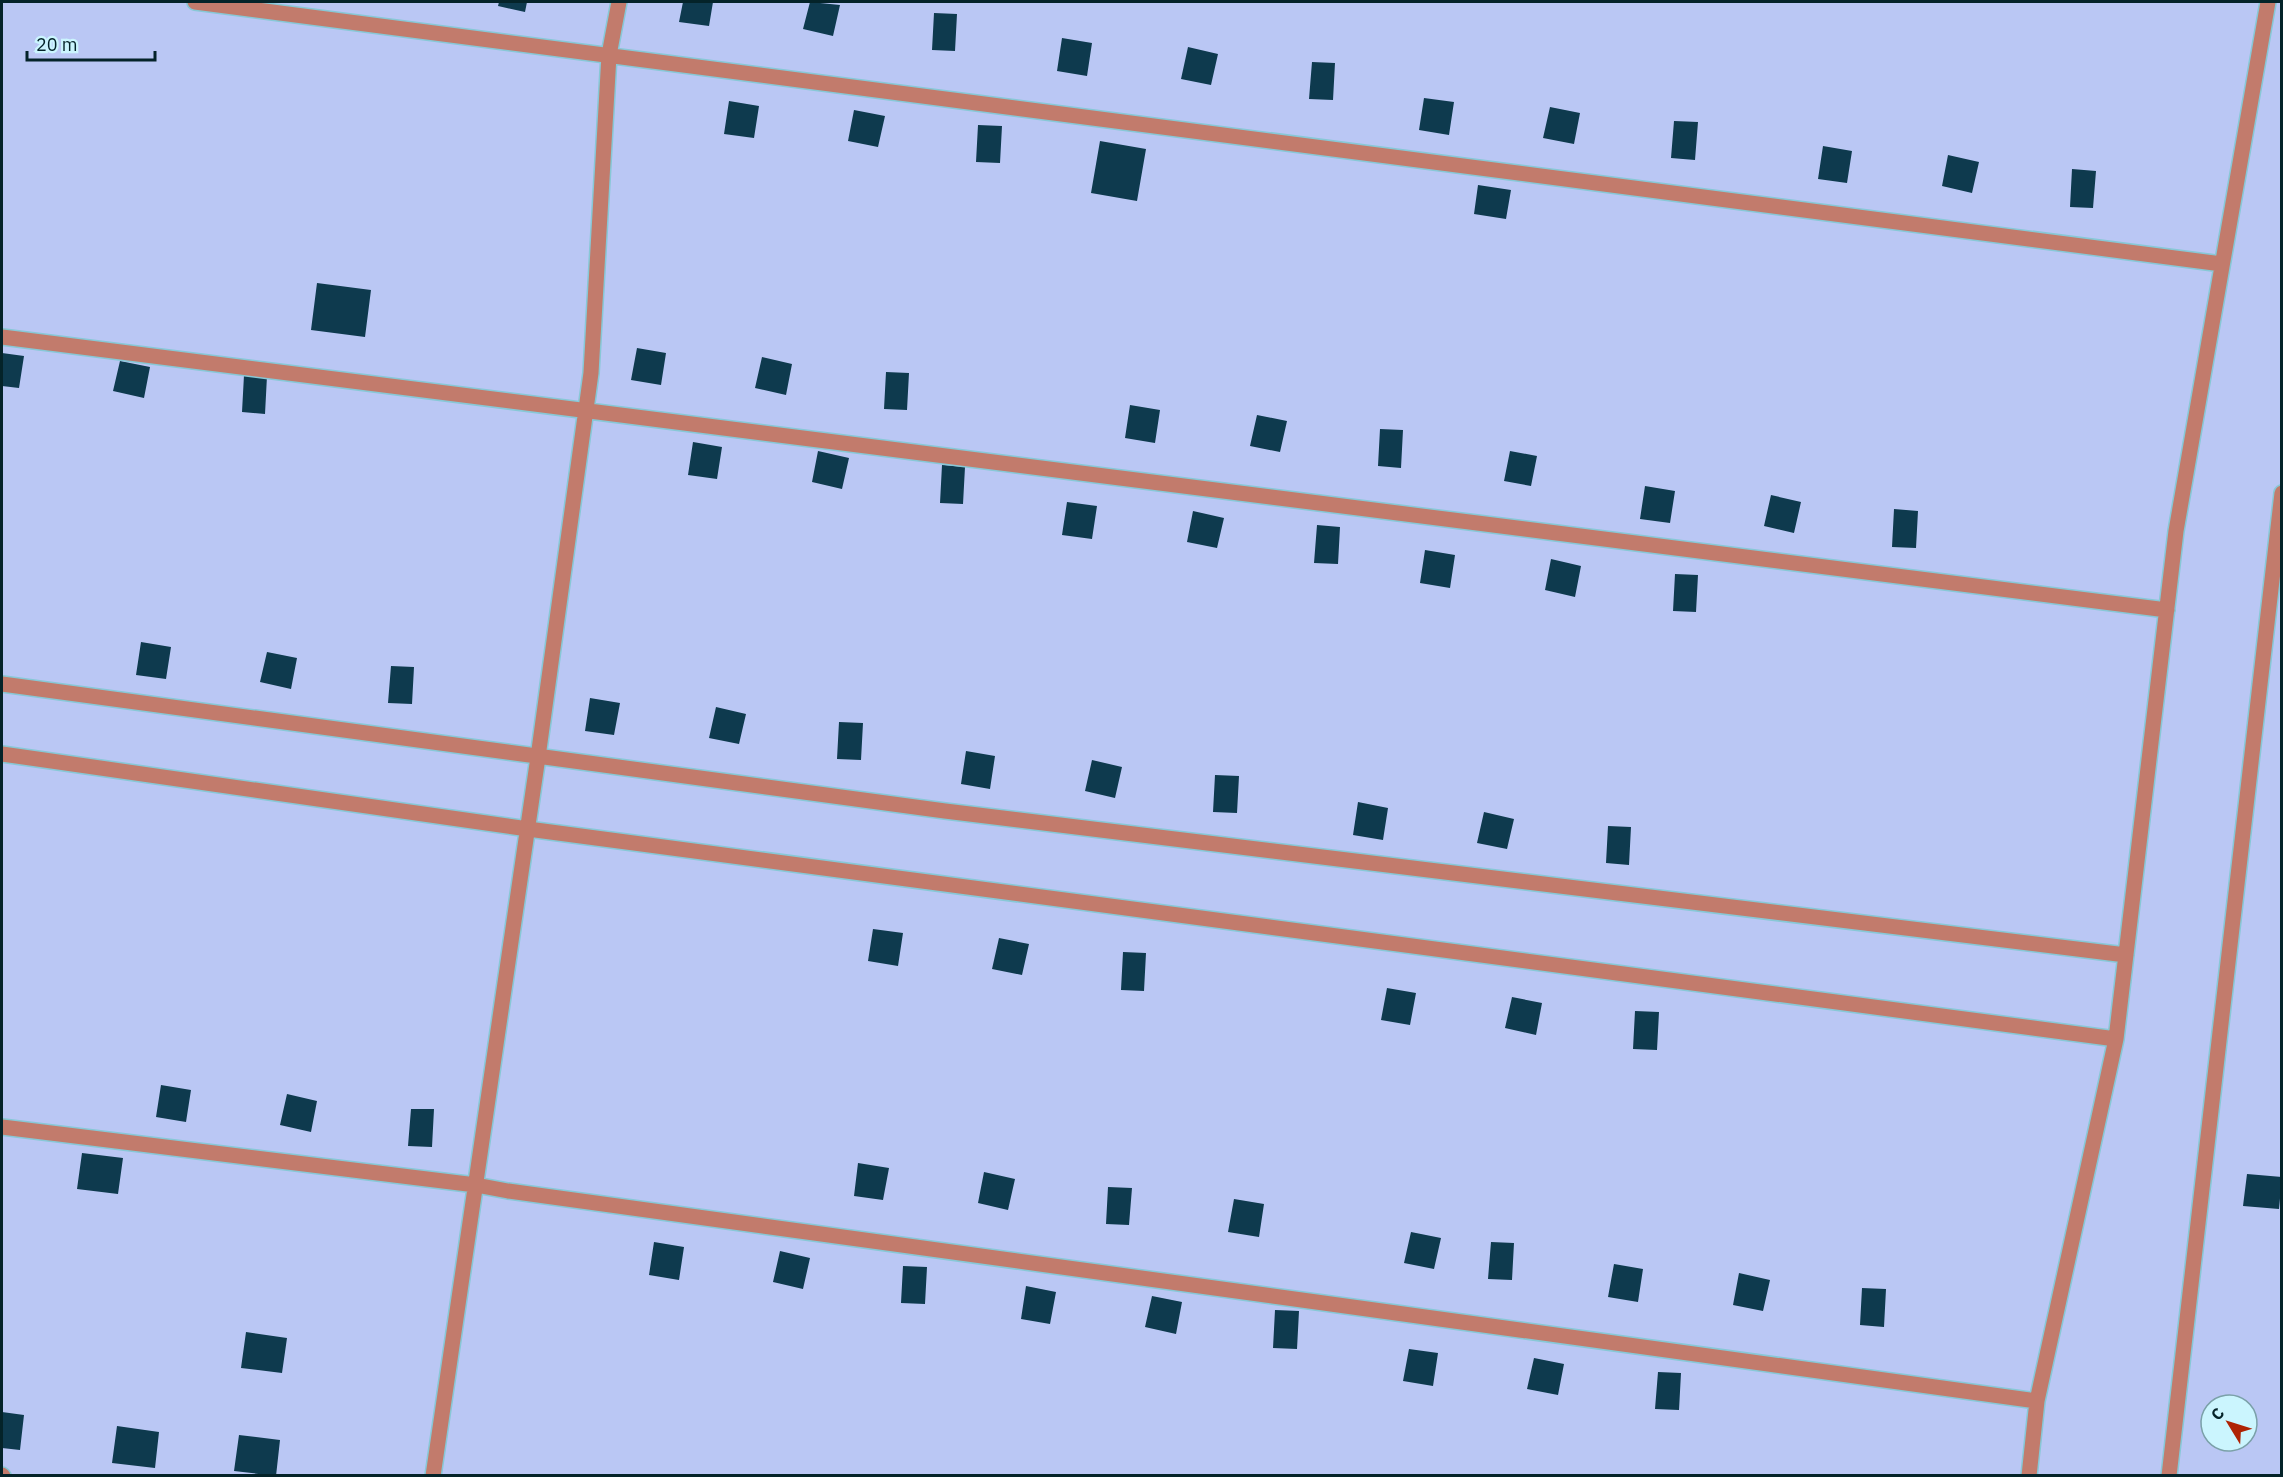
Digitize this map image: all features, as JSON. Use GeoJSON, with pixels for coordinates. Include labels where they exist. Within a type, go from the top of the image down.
{"type":"FeatureCollection","features":[{"type":"Feature","properties":{"kind":"lane"},"geometry":{"type":"LineString","coordinates":[[195,2],[2222,264]]}},
{"type":"Feature","properties":{"kind":"lane"},"geometry":{"type":"LineString","coordinates":[[433,1476],[528,829],[591,372],[609,55],[619,2]]}},
{"type":"Feature","properties":{"kind":"lane"},"geometry":{"type":"LineString","coordinates":[[2029,1476],[2037,1401],[2116,1040],[2176,531],[2268,2]]}},
{"type":"Feature","properties":{"kind":"lane"},"geometry":{"type":"LineString","coordinates":[[2,337],[2167,610]]}},
{"type":"Feature","properties":{"kind":"lane"},"geometry":{"type":"LineString","coordinates":[[2169,1476],[2282,494]]}},
{"type":"Feature","properties":{"kind":"lane"},"geometry":{"type":"LineString","coordinates":[[2,684],[968,814],[2126,955]]}},
{"type":"Feature","properties":{"kind":"lane"},"geometry":{"type":"LineString","coordinates":[[2,754],[528,829],[2116,1040]]}},
{"type":"Feature","properties":{"kind":"lane"},"geometry":{"type":"LineString","coordinates":[[2,1126],[476,1185],[555,1198],[2037,1401]]}},
{"type":"Feature","properties":{"kind":"shaded area"},"geometry":{"type":"Polygon","coordinates":[[[2,2],[2281,2],[2281,1475],[2,1476],[2,2]]]}},
{"type":"Feature","properties":{"kind":"building"},"geometry":{"type":"Polygon","coordinates":[[[499,2],[527,2],[525,12],[498,6],[499,2]]]}},
{"type":"Feature","properties":{"kind":"building"},"geometry":{"type":"Polygon","coordinates":[[[683,2],[713,2],[709,26],[679,22],[683,2]]]}},
{"type":"Feature","properties":{"kind":"building"},"geometry":{"type":"Polygon","coordinates":[[[810,2],[840,5],[833,36],[803,29],[810,2]]]}},
{"type":"Feature","properties":{"kind":"building"},"geometry":{"type":"Polygon","coordinates":[[[934,13],[957,14],[955,51],[932,50],[934,13]]]}},
{"type":"Feature","properties":{"kind":"building"},"geometry":{"type":"Polygon","coordinates":[[[1062,38],[1092,43],[1087,76],[1057,71],[1062,38]]]}},
{"type":"Feature","properties":{"kind":"building"},"geometry":{"type":"Polygon","coordinates":[[[1188,47],[1218,54],[1211,85],[1181,79],[1188,47]]]}},
{"type":"Feature","properties":{"kind":"building"},"geometry":{"type":"Polygon","coordinates":[[[1312,62],[1335,63],[1333,100],[1309,99],[1312,62]]]}},
{"type":"Feature","properties":{"kind":"building"},"geometry":{"type":"Polygon","coordinates":[[[1424,98],[1454,102],[1449,135],[1419,130],[1424,98]]]}},
{"type":"Feature","properties":{"kind":"building"},"geometry":{"type":"Polygon","coordinates":[[[729,101],[759,106],[754,138],[724,134],[729,101]]]}},
{"type":"Feature","properties":{"kind":"building"},"geometry":{"type":"Polygon","coordinates":[[[1550,107],[1580,113],[1574,144],[1543,138],[1550,107]]]}},
{"type":"Feature","properties":{"kind":"building"},"geometry":{"type":"Polygon","coordinates":[[[854,110],[885,116],[878,147],[848,141],[854,110]]]}},
{"type":"Feature","properties":{"kind":"building"},"geometry":{"type":"Polygon","coordinates":[[[1674,121],[1698,122],[1695,160],[1671,158],[1674,121]]]}},
{"type":"Feature","properties":{"kind":"building"},"geometry":{"type":"Polygon","coordinates":[[[978,125],[1002,126],[1000,163],[976,162],[978,125]]]}},
{"type":"Feature","properties":{"kind":"building"},"geometry":{"type":"Polygon","coordinates":[[[1100,141],[1146,149],[1137,201],[1091,193],[1100,141]]]}},
{"type":"Feature","properties":{"kind":"building"},"geometry":{"type":"Polygon","coordinates":[[[1823,146],[1852,151],[1847,183],[1818,179],[1823,146]]]}},
{"type":"Feature","properties":{"kind":"building"},"geometry":{"type":"Polygon","coordinates":[[[1948,155],[1979,162],[1972,193],[1942,186],[1948,155]]]}},
{"type":"Feature","properties":{"kind":"building"},"geometry":{"type":"Polygon","coordinates":[[[2072,169],[2096,171],[2093,208],[2070,207],[2072,169]]]}},
{"type":"Feature","properties":{"kind":"building"},"geometry":{"type":"Polygon","coordinates":[[[1478,185],[1511,190],[1506,219],[1474,214],[1478,185]]]}},
{"type":"Feature","properties":{"kind":"building"},"geometry":{"type":"Polygon","coordinates":[[[317,283],[371,290],[365,337],[311,330],[317,283]]]}},
{"type":"Feature","properties":{"kind":"building"},"geometry":{"type":"Polygon","coordinates":[[[637,348],[666,353],[661,385],[631,380],[637,348]]]}},
{"type":"Feature","properties":{"kind":"building"},"geometry":{"type":"Polygon","coordinates":[[[2,353],[24,356],[19,388],[2,386],[2,353]]]}},
{"type":"Feature","properties":{"kind":"building"},"geometry":{"type":"Polygon","coordinates":[[[762,357],[792,364],[786,395],[755,388],[762,357]]]}},
{"type":"Feature","properties":{"kind":"building"},"geometry":{"type":"Polygon","coordinates":[[[120,361],[150,367],[144,398],[113,391],[120,361]]]}},
{"type":"Feature","properties":{"kind":"building"},"geometry":{"type":"Polygon","coordinates":[[[886,372],[909,373],[907,410],[884,409],[886,372]]]}},
{"type":"Feature","properties":{"kind":"building"},"geometry":{"type":"Polygon","coordinates":[[[244,375],[267,376],[265,414],[242,412],[244,375]]]}},
{"type":"Feature","properties":{"kind":"building"},"geometry":{"type":"Polygon","coordinates":[[[1130,405],[1160,410],[1155,443],[1125,438],[1130,405]]]}},
{"type":"Feature","properties":{"kind":"building"},"geometry":{"type":"Polygon","coordinates":[[[1257,415],[1287,421],[1280,452],[1250,446],[1257,415]]]}},
{"type":"Feature","properties":{"kind":"building"},"geometry":{"type":"Polygon","coordinates":[[[1380,429],[1403,430],[1401,468],[1378,466],[1380,429]]]}},
{"type":"Feature","properties":{"kind":"building"},"geometry":{"type":"Polygon","coordinates":[[[693,442],[722,447],[717,479],[688,475],[693,442]]]}},
{"type":"Feature","properties":{"kind":"building"},"geometry":{"type":"Polygon","coordinates":[[[818,451],[849,458],[842,489],[812,482],[818,451]]]}},
{"type":"Feature","properties":{"kind":"building"},"geometry":{"type":"Polygon","coordinates":[[[1510,451],[1537,456],[1531,486],[1504,481],[1510,451]]]}},
{"type":"Feature","properties":{"kind":"building"},"geometry":{"type":"Polygon","coordinates":[[[942,465],[965,467],[963,504],[940,503],[942,465]]]}},
{"type":"Feature","properties":{"kind":"building"},"geometry":{"type":"Polygon","coordinates":[[[1645,486],[1675,491],[1670,523],[1640,519],[1645,486]]]}},
{"type":"Feature","properties":{"kind":"building"},"geometry":{"type":"Polygon","coordinates":[[[1771,495],[1801,502],[1794,533],[1764,526],[1771,495]]]}},
{"type":"Feature","properties":{"kind":"building"},"geometry":{"type":"Polygon","coordinates":[[[1067,502],[1097,506],[1092,539],[1062,535],[1067,502]]]}},
{"type":"Feature","properties":{"kind":"building"},"geometry":{"type":"Polygon","coordinates":[[[1894,509],[1918,511],[1916,548],[1892,547],[1894,509]]]}},
{"type":"Feature","properties":{"kind":"building"},"geometry":{"type":"Polygon","coordinates":[[[1193,511],[1224,518],[1217,548],[1187,542],[1193,511]]]}},
{"type":"Feature","properties":{"kind":"building"},"geometry":{"type":"Polygon","coordinates":[[[1317,525],[1340,527],[1338,564],[1314,563],[1317,525]]]}},
{"type":"Feature","properties":{"kind":"building"},"geometry":{"type":"Polygon","coordinates":[[[1425,550],[1455,555],[1450,588],[1420,583],[1425,550]]]}},
{"type":"Feature","properties":{"kind":"building"},"geometry":{"type":"Polygon","coordinates":[[[1551,559],[1581,566],[1575,597],[1545,590],[1551,559]]]}},
{"type":"Feature","properties":{"kind":"building"},"geometry":{"type":"Polygon","coordinates":[[[1675,574],[1698,575],[1696,612],[1673,611],[1675,574]]]}},
{"type":"Feature","properties":{"kind":"building"},"geometry":{"type":"Polygon","coordinates":[[[141,642],[171,647],[166,679],[136,675],[141,642]]]}},
{"type":"Feature","properties":{"kind":"building"},"geometry":{"type":"Polygon","coordinates":[[[267,652],[297,658],[291,689],[260,682],[267,652]]]}},
{"type":"Feature","properties":{"kind":"building"},"geometry":{"type":"Polygon","coordinates":[[[391,666],[414,667],[412,704],[388,703],[391,666]]]}},
{"type":"Feature","properties":{"kind":"building"},"geometry":{"type":"Polygon","coordinates":[[[590,698],[620,703],[614,735],[585,731],[590,698]]]}},
{"type":"Feature","properties":{"kind":"building"},"geometry":{"type":"Polygon","coordinates":[[[716,707],[746,714],[739,744],[709,738],[716,707]]]}},
{"type":"Feature","properties":{"kind":"building"},"geometry":{"type":"Polygon","coordinates":[[[839,722],[863,723],[861,760],[837,759],[839,722]]]}},
{"type":"Feature","properties":{"kind":"building"},"geometry":{"type":"Polygon","coordinates":[[[966,751],[995,756],[990,789],[961,784],[966,751]]]}},
{"type":"Feature","properties":{"kind":"building"},"geometry":{"type":"Polygon","coordinates":[[[1092,760],[1122,767],[1115,798],[1085,791],[1092,760]]]}},
{"type":"Feature","properties":{"kind":"building"},"geometry":{"type":"Polygon","coordinates":[[[1215,775],[1239,776],[1237,813],[1213,812],[1215,775]]]}},
{"type":"Feature","properties":{"kind":"building"},"geometry":{"type":"Polygon","coordinates":[[[1358,802],[1388,808],[1383,840],[1353,835],[1358,802]]]}},
{"type":"Feature","properties":{"kind":"building"},"geometry":{"type":"Polygon","coordinates":[[[1484,812],[1514,819],[1507,849],[1477,843],[1484,812]]]}},
{"type":"Feature","properties":{"kind":"building"},"geometry":{"type":"Polygon","coordinates":[[[1608,826],[1631,827],[1629,865],[1606,863],[1608,826]]]}},
{"type":"Feature","properties":{"kind":"building"},"geometry":{"type":"Polygon","coordinates":[[[873,929],[903,933],[898,966],[868,961],[873,929]]]}},
{"type":"Feature","properties":{"kind":"building"},"geometry":{"type":"Polygon","coordinates":[[[999,938],[1029,944],[1022,975],[992,969],[999,938]]]}},
{"type":"Feature","properties":{"kind":"building"},"geometry":{"type":"Polygon","coordinates":[[[1123,952],[1146,953],[1144,991],[1121,990],[1123,952]]]}},
{"type":"Feature","properties":{"kind":"building"},"geometry":{"type":"Polygon","coordinates":[[[1387,988],[1416,993],[1410,1025],[1381,1020],[1387,988]]]}},
{"type":"Feature","properties":{"kind":"building"},"geometry":{"type":"Polygon","coordinates":[[[1512,997],[1542,1003],[1536,1035],[1505,1028],[1512,997]]]}},
{"type":"Feature","properties":{"kind":"building"},"geometry":{"type":"Polygon","coordinates":[[[1635,1011],[1659,1012],[1657,1050],[1633,1049],[1635,1011]]]}},
{"type":"Feature","properties":{"kind":"building"},"geometry":{"type":"Polygon","coordinates":[[[161,1085],[191,1090],[186,1122],[156,1117],[161,1085]]]}},
{"type":"Feature","properties":{"kind":"building"},"geometry":{"type":"Polygon","coordinates":[[[287,1094],[317,1101],[311,1132],[280,1125],[287,1094]]]}},
{"type":"Feature","properties":{"kind":"building"},"geometry":{"type":"Polygon","coordinates":[[[411,1109],[434,1109],[432,1147],[408,1146],[411,1109]]]}},
{"type":"Feature","properties":{"kind":"building"},"geometry":{"type":"Polygon","coordinates":[[[82,1153],[123,1158],[118,1194],[77,1189],[82,1153]]]}},
{"type":"Feature","properties":{"kind":"building"},"geometry":{"type":"Polygon","coordinates":[[[858,1163],[889,1168],[883,1200],[854,1196],[858,1163]]]}},
{"type":"Feature","properties":{"kind":"building"},"geometry":{"type":"Polygon","coordinates":[[[984,1172],[1015,1179],[1008,1210],[978,1203],[984,1172]]]}},
{"type":"Feature","properties":{"kind":"building"},"geometry":{"type":"Polygon","coordinates":[[[2247,1174],[2282,1177],[2279,1209],[2243,1206],[2247,1174]]]}},
{"type":"Feature","properties":{"kind":"building"},"geometry":{"type":"Polygon","coordinates":[[[1108,1187],[1132,1188],[1129,1225],[1106,1224],[1108,1187]]]}},
{"type":"Feature","properties":{"kind":"building"},"geometry":{"type":"Polygon","coordinates":[[[1234,1199],[1264,1204],[1259,1237],[1228,1232],[1234,1199]]]}},
{"type":"Feature","properties":{"kind":"building"},"geometry":{"type":"Polygon","coordinates":[[[1411,1232],[1441,1238],[1434,1269],[1404,1263],[1411,1232]]]}},
{"type":"Feature","properties":{"kind":"building"},"geometry":{"type":"Polygon","coordinates":[[[654,1242],[684,1247],[679,1280],[649,1275],[654,1242]]]}},
{"type":"Feature","properties":{"kind":"building"},"geometry":{"type":"Polygon","coordinates":[[[1491,1242],[1514,1243],[1512,1280],[1488,1279],[1491,1242]]]}},
{"type":"Feature","properties":{"kind":"building"},"geometry":{"type":"Polygon","coordinates":[[[780,1251],[810,1258],[803,1289],[773,1282],[780,1251]]]}},
{"type":"Feature","properties":{"kind":"building"},"geometry":{"type":"Polygon","coordinates":[[[1614,1264],[1643,1269],[1638,1302],[1608,1297],[1614,1264]]]}},
{"type":"Feature","properties":{"kind":"building"},"geometry":{"type":"Polygon","coordinates":[[[903,1266],[927,1267],[925,1304],[901,1303],[903,1266]]]}},
{"type":"Feature","properties":{"kind":"building"},"geometry":{"type":"Polygon","coordinates":[[[1739,1273],[1770,1280],[1763,1311],[1733,1305],[1739,1273]]]}},
{"type":"Feature","properties":{"kind":"building"},"geometry":{"type":"Polygon","coordinates":[[[1026,1286],[1056,1292],[1050,1324],[1021,1319],[1026,1286]]]}},
{"type":"Feature","properties":{"kind":"building"},"geometry":{"type":"Polygon","coordinates":[[[1862,1288],[1886,1289],[1884,1327],[1860,1325],[1862,1288]]]}},
{"type":"Feature","properties":{"kind":"building"},"geometry":{"type":"Polygon","coordinates":[[[1152,1296],[1182,1302],[1176,1334],[1145,1327],[1152,1296]]]}},
{"type":"Feature","properties":{"kind":"building"},"geometry":{"type":"Polygon","coordinates":[[[1275,1310],[1299,1311],[1297,1349],[1273,1348],[1275,1310]]]}},
{"type":"Feature","properties":{"kind":"building"},"geometry":{"type":"Polygon","coordinates":[[[246,1332],[287,1338],[282,1373],[241,1368],[246,1332]]]}},
{"type":"Feature","properties":{"kind":"building"},"geometry":{"type":"Polygon","coordinates":[[[1409,1349],[1438,1353],[1433,1386],[1403,1381],[1409,1349]]]}},
{"type":"Feature","properties":{"kind":"building"},"geometry":{"type":"Polygon","coordinates":[[[1534,1358],[1564,1364],[1558,1395],[1527,1389],[1534,1358]]]}},
{"type":"Feature","properties":{"kind":"building"},"geometry":{"type":"Polygon","coordinates":[[[1658,1372],[1681,1373],[1679,1410],[1655,1409],[1658,1372]]]}},
{"type":"Feature","properties":{"kind":"building"},"geometry":{"type":"Polygon","coordinates":[[[2,1412],[24,1415],[20,1450],[2,1448],[2,1412]]]}},
{"type":"Feature","properties":{"kind":"building"},"geometry":{"type":"Polygon","coordinates":[[[117,1426],[159,1432],[155,1468],[112,1463],[117,1426]]]}},
{"type":"Feature","properties":{"kind":"building"},"geometry":{"type":"Polygon","coordinates":[[[239,1435],[280,1440],[276,1476],[234,1471],[239,1435]]]}}]}
